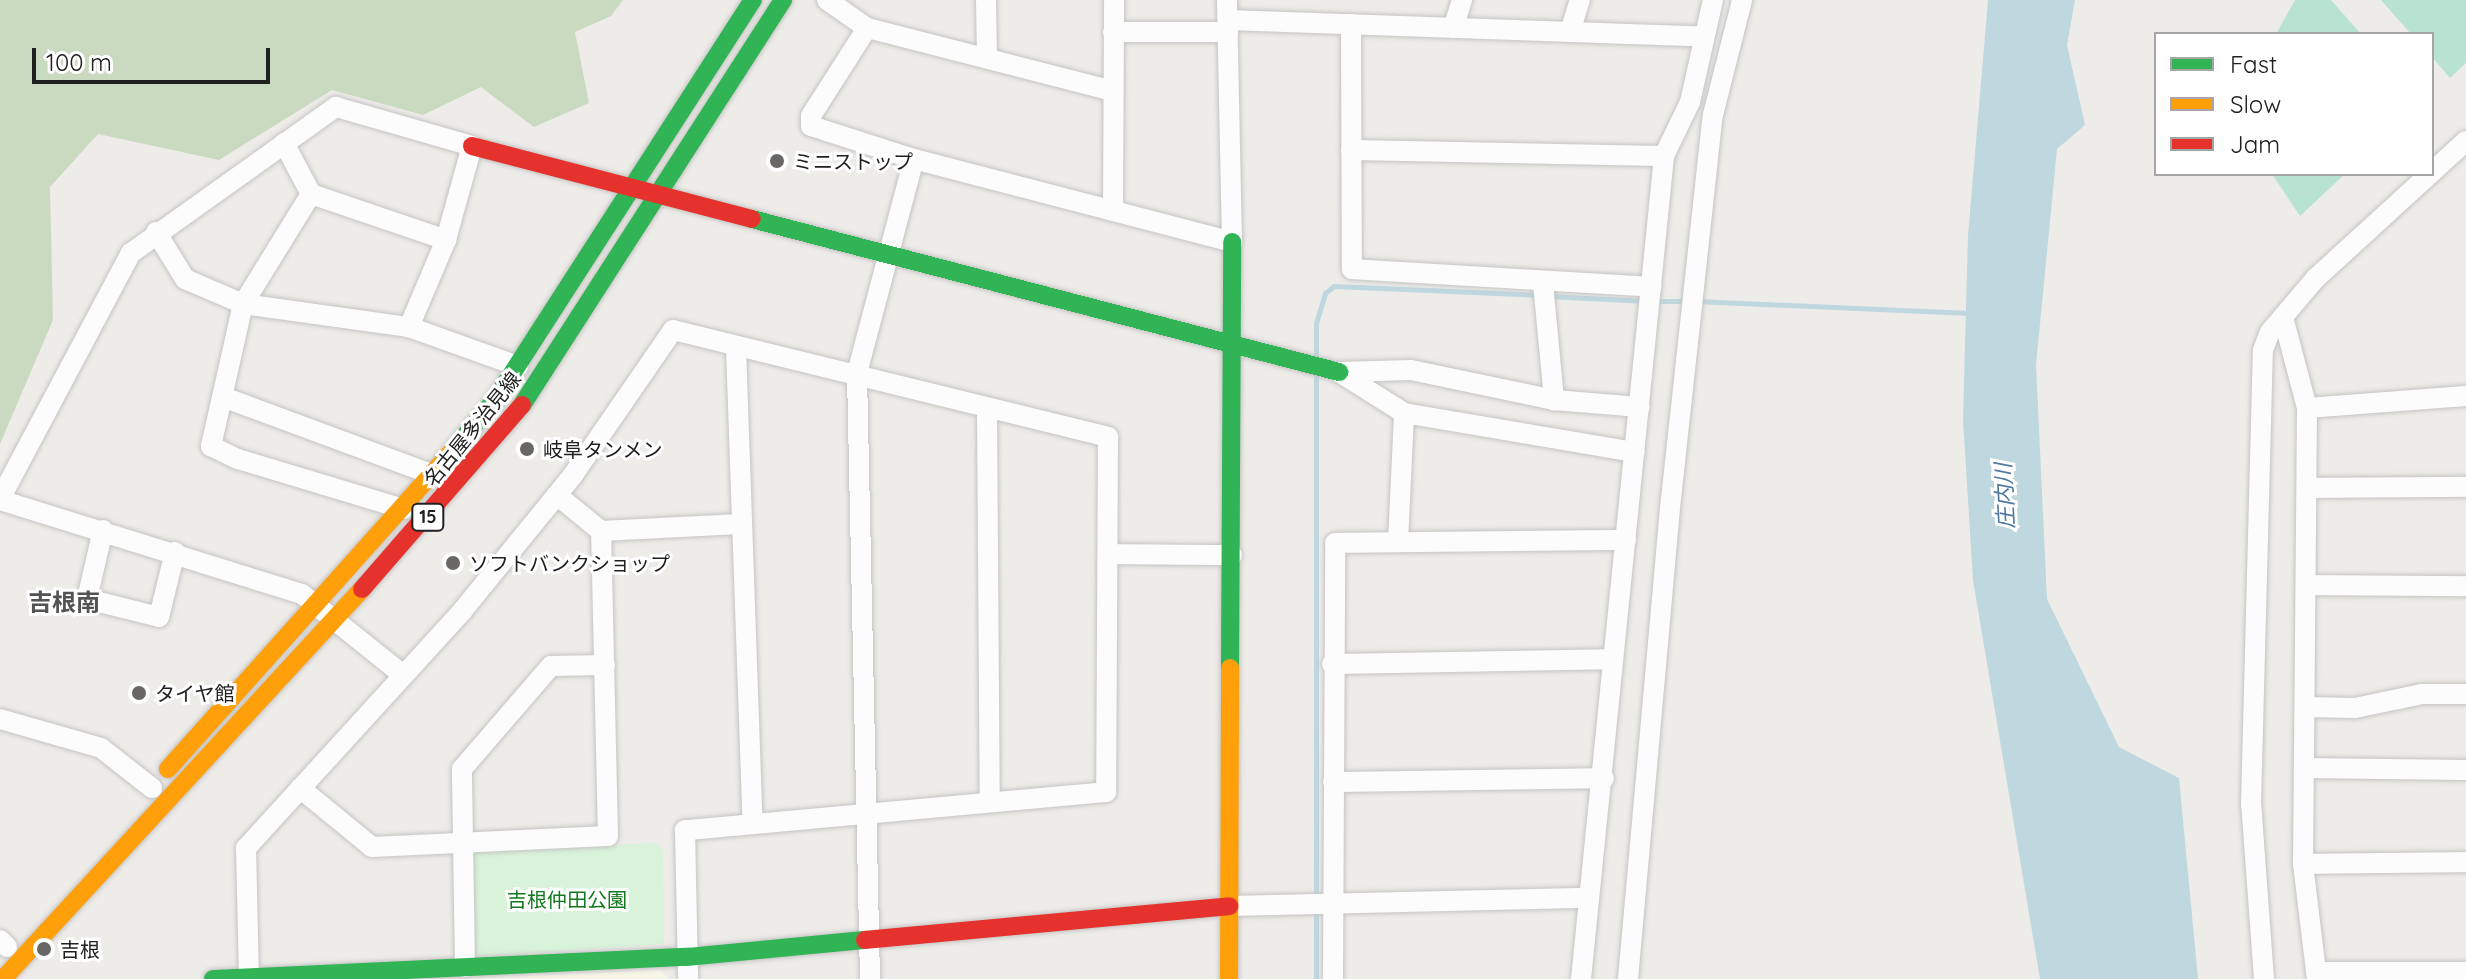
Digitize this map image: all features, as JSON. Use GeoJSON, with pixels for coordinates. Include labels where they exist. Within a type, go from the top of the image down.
{"type":"FeatureCollection","features":[{"type":"Feature","properties":{"kind":"street","name":"名古屋多治見線"},"geometry":{"type":"LineString","coordinates":[[2,947],[152,788],[434,475],[518,366],[753,0]]}},
{"type":"Feature","properties":{"kind":"street","name":"名古屋多治見線"},"geometry":{"type":"LineString","coordinates":[[3,979],[336,619],[517,412],[783,0]]}},
{"type":"Feature","properties":{"kind":"street"},"geometry":{"type":"LineString","coordinates":[[827,0],[867,28],[1113,91]]}},
{"type":"Feature","properties":{"kind":"street"},"geometry":{"type":"LineString","coordinates":[[986,0],[987,58]]}},
{"type":"Feature","properties":{"kind":"street"},"geometry":{"type":"LineString","coordinates":[[1113,211],[1114,0]]}},
{"type":"Feature","properties":{"kind":"street"},"geometry":{"type":"LineString","coordinates":[[1453,28],[1462,0]]}},
{"type":"Feature","properties":{"kind":"street"},"geometry":{"type":"LineString","coordinates":[[1570,32],[1580,0]]}},
{"type":"Feature","properties":{"kind":"street"},"geometry":{"type":"LineString","coordinates":[[1581,979],[1604,778],[1612,659],[1664,156],[1690,102],[1713,0]]}},
{"type":"Feature","properties":{"kind":"street"},"geometry":{"type":"LineString","coordinates":[[1628,979],[1713,115],[1742,0]]}},
{"type":"Feature","properties":{"kind":"street"},"geometry":{"type":"LineString","coordinates":[[1113,32],[1228,17],[1704,37]]}},
{"type":"Feature","properties":{"kind":"street"},"geometry":{"type":"LineString","coordinates":[[1228,17],[1235,345],[1229,979]]}},
{"type":"Feature","properties":{"kind":"street"},"geometry":{"type":"LineString","coordinates":[[1351,24],[1352,269],[1651,289]]}},
{"type":"Feature","properties":{"kind":"street"},"geometry":{"type":"LineString","coordinates":[[867,28],[811,116],[811,126],[914,159],[1232,242]]}},
{"type":"Feature","properties":{"kind":"street"},"geometry":{"type":"LineString","coordinates":[[403,675],[317,603],[175,552],[0,500],[131,253],[156,232],[336,107],[472,146],[635,185],[1324,368],[1411,370],[1554,400],[1640,407]]}},
{"type":"Feature","properties":{"kind":"street"},"geometry":{"type":"LineString","coordinates":[[2434,170],[2466,141]]}},
{"type":"Feature","properties":{"kind":"street"},"geometry":{"type":"LineString","coordinates":[[284,143],[311,194],[446,240]]}},
{"type":"Feature","properties":{"kind":"street"},"geometry":{"type":"LineString","coordinates":[[409,327],[446,240],[472,146]]}},
{"type":"Feature","properties":{"kind":"street"},"geometry":{"type":"LineString","coordinates":[[1351,150],[1664,156]]}},
{"type":"Feature","properties":{"kind":"street"},"geometry":{"type":"LineString","coordinates":[[870,979],[857,373],[891,255],[914,159]]}},
{"type":"Feature","properties":{"kind":"street"},"geometry":{"type":"LineString","coordinates":[[2264,979],[2251,804],[2263,350],[2283,317],[2316,278],[2428,176]]}},
{"type":"Feature","properties":{"kind":"street"},"geometry":{"type":"LineString","coordinates":[[311,194],[243,304],[211,446],[238,459],[404,509]]}},
{"type":"Feature","properties":{"kind":"street"},"geometry":{"type":"LineString","coordinates":[[156,232],[185,279],[243,304],[409,327],[518,366]]}},
{"type":"Feature","properties":{"kind":"street"},"geometry":{"type":"LineString","coordinates":[[1543,284],[1554,400]]}},
{"type":"Feature","properties":{"kind":"street"},"geometry":{"type":"LineString","coordinates":[[2283,317],[2307,408],[2309,488],[2303,864],[2317,976],[2466,972]]}},
{"type":"Feature","properties":{"kind":"street"},"geometry":{"type":"LineString","coordinates":[[249,978],[246,848],[403,675],[557,495],[673,330],[736,348],[857,373],[987,409],[1108,437],[1106,792],[685,830],[688,979]]}},
{"type":"Feature","properties":{"kind":"street"},"geometry":{"type":"LineString","coordinates":[[736,348],[753,824]]}},
{"type":"Feature","properties":{"kind":"street"},"geometry":{"type":"LineString","coordinates":[[1324,368],[1404,413],[1635,452]]}},
{"type":"Feature","properties":{"kind":"street"},"geometry":{"type":"LineString","coordinates":[[2307,408],[2466,396]]}},
{"type":"Feature","properties":{"kind":"street"},"geometry":{"type":"LineString","coordinates":[[223,397],[434,475]]}},
{"type":"Feature","properties":{"kind":"street"},"geometry":{"type":"LineString","coordinates":[[987,409],[990,802]]}},
{"type":"Feature","properties":{"kind":"street"},"geometry":{"type":"LineString","coordinates":[[1398,542],[1404,413]]}},
{"type":"Feature","properties":{"kind":"street"},"geometry":{"type":"LineString","coordinates":[[2309,488],[2466,487]]}},
{"type":"Feature","properties":{"kind":"street"},"geometry":{"type":"LineString","coordinates":[[557,495],[601,531],[740,524]]}},
{"type":"Feature","properties":{"kind":"street"},"geometry":{"type":"LineString","coordinates":[[103,530],[87,599],[159,617],[175,552]]}},
{"type":"Feature","properties":{"kind":"street"},"geometry":{"type":"LineString","coordinates":[[300,788],[372,847],[608,836],[601,531]]}},
{"type":"Feature","properties":{"kind":"street"},"geometry":{"type":"LineString","coordinates":[[1333,979],[1332,664],[1335,543],[1626,540]]}},
{"type":"Feature","properties":{"kind":"street"},"geometry":{"type":"LineString","coordinates":[[1109,554],[1232,555]]}},
{"type":"Feature","properties":{"kind":"street"},"geometry":{"type":"LineString","coordinates":[[2308,585],[2466,586]]}},
{"type":"Feature","properties":{"kind":"street"},"geometry":{"type":"LineString","coordinates":[[1332,664],[1612,659]]}},
{"type":"Feature","properties":{"kind":"street"},"geometry":{"type":"LineString","coordinates":[[465,967],[460,844],[462,769],[551,666],[605,665]]}},
{"type":"Feature","properties":{"kind":"street"},"geometry":{"type":"LineString","coordinates":[[2305,707],[2355,708],[2422,694],[2466,694]]}},
{"type":"Feature","properties":{"kind":"street"},"geometry":{"type":"LineString","coordinates":[[0,719],[101,748],[152,788]]}},
{"type":"Feature","properties":{"kind":"street"},"geometry":{"type":"LineString","coordinates":[[2304,768],[2466,770]]}},
{"type":"Feature","properties":{"kind":"street"},"geometry":{"type":"LineString","coordinates":[[1333,782],[1604,778]]}},
{"type":"Feature","properties":{"kind":"street"},"geometry":{"type":"LineString","coordinates":[[2303,864],[2466,862]]}},
{"type":"Feature","properties":{"kind":"street"},"geometry":{"type":"LineString","coordinates":[[213,979],[356,976],[465,967],[687,957],[1229,906],[1589,898]]}},
{"type":"Feature","properties":{"kind":"shaded area"},"geometry":{"type":"Polygon","coordinates":[[[661,970],[668,979],[467,979],[661,970]]]}},
{"type":"Feature","properties":{"kind":"green space"},"geometry":{"type":"Polygon","coordinates":[[[0,0],[623,0],[611,16],[575,32],[589,103],[534,127],[481,87],[423,115],[332,90],[219,160],[98,134],[50,187],[53,320],[0,444],[0,0]]]}},
{"type":"Feature","properties":{"kind":"green space"},"geometry":{"type":"Polygon","coordinates":[[[2295,0],[2331,0],[2359,32],[2277,32],[2295,0]]]}},
{"type":"Feature","properties":{"kind":"green space"},"geometry":{"type":"Polygon","coordinates":[[[2381,0],[2466,0],[2466,63],[2450,78],[2434,59],[2434,32],[2409,32],[2381,0]]]}},
{"type":"Feature","properties":{"kind":"green space"},"geometry":{"type":"Polygon","coordinates":[[[2273,176],[2343,176],[2300,216],[2273,176]]]}},
{"type":"Feature","properties":{"kind":"green space","name":"吉根仲田公園"},"geometry":{"type":"Polygon","coordinates":[[[655,843],[663,850],[664,944],[475,957],[472,953],[472,854],[477,849],[655,843]]]}},
{"type":"Feature","properties":{"kind":"water","name":"庄内川"},"geometry":{"type":"Polygon","coordinates":[[[1988,0],[2075,0],[2067,45],[2085,125],[2057,149],[2036,365],[2047,599],[2119,747],[2179,778],[2198,979],[2040,979],[1973,580],[1963,420],[1968,236],[1988,0]]]}},
{"type":"Feature","properties":{"kind":"waterway"},"geometry":{"type":"LineString","coordinates":[[1316,358],[1316,323],[1325,293],[1334,286],[1538,295]]}},
{"type":"Feature","properties":{"kind":"waterway"},"geometry":{"type":"LineString","coordinates":[[1548,296],[1646,301]]}},
{"type":"Feature","properties":{"kind":"waterway"},"geometry":{"type":"LineString","coordinates":[[1656,301],[1686,301]]}},
{"type":"Feature","properties":{"kind":"waterway"},"geometry":{"type":"LineString","coordinates":[[1696,301],[1970,313]]}},
{"type":"Feature","properties":{"kind":"waterway"},"geometry":{"type":"LineString","coordinates":[[1316,376],[1316,898]]}},
{"type":"Feature","properties":{"kind":"waterway"},"geometry":{"type":"LineString","coordinates":[[1316,908],[1316,979]]}},
{"type":"Feature","properties":{"kind":"traffic: fast"},"geometry":{"type":"LineString","coordinates":[[459,443],[495,400],[753,0]]}},
{"type":"Feature","properties":{"kind":"traffic: fast"},"geometry":{"type":"LineString","coordinates":[[522,405],[783,0]]}},
{"type":"Feature","properties":{"kind":"traffic: fast"},"geometry":{"type":"LineString","coordinates":[[752,219],[1339,372]]}},
{"type":"Feature","properties":{"kind":"traffic: fast"},"geometry":{"type":"LineString","coordinates":[[1230,668],[1232,242]]}},
{"type":"Feature","properties":{"kind":"traffic: fast"},"geometry":{"type":"LineString","coordinates":[[213,979],[687,957],[865,940]]}},
{"type":"Feature","properties":{"kind":"traffic: slow"},"geometry":{"type":"LineString","coordinates":[[168,769],[459,443]]}},
{"type":"Feature","properties":{"kind":"traffic: slow"},"geometry":{"type":"LineString","coordinates":[[3,979],[362,589]]}},
{"type":"Feature","properties":{"kind":"traffic: slow"},"geometry":{"type":"LineString","coordinates":[[1229,979],[1230,668]]}},
{"type":"Feature","properties":{"kind":"traffic: jam"},"geometry":{"type":"LineString","coordinates":[[472,146],[752,219]]}},
{"type":"Feature","properties":{"kind":"traffic: jam"},"geometry":{"type":"LineString","coordinates":[[362,589],[522,405]]}},
{"type":"Feature","properties":{"kind":"traffic: jam"},"geometry":{"type":"LineString","coordinates":[[865,940],[1229,906]]}},
{"type":"Feature","properties":{"kind":"place","name":"ミニストップ"},"geometry":{"type":"Point","coordinates":[777,161]}},
{"type":"Feature","properties":{"kind":"place","name":"岐阜タンメン"},"geometry":{"type":"Point","coordinates":[527,449]}},
{"type":"Feature","properties":{"kind":"place","name":"ソフトバンクショップ"},"geometry":{"type":"Point","coordinates":[453,563]}},
{"type":"Feature","properties":{"kind":"place","name":"タイヤ館"},"geometry":{"type":"Point","coordinates":[139,693]}},
{"type":"Feature","properties":{"kind":"place","name":"吉根"},"geometry":{"type":"Point","coordinates":[44,949]}},
{"type":"Feature","properties":{"kind":"district","name":"吉根南"},"geometry":{"type":"Point","coordinates":[64,603]}}]}
